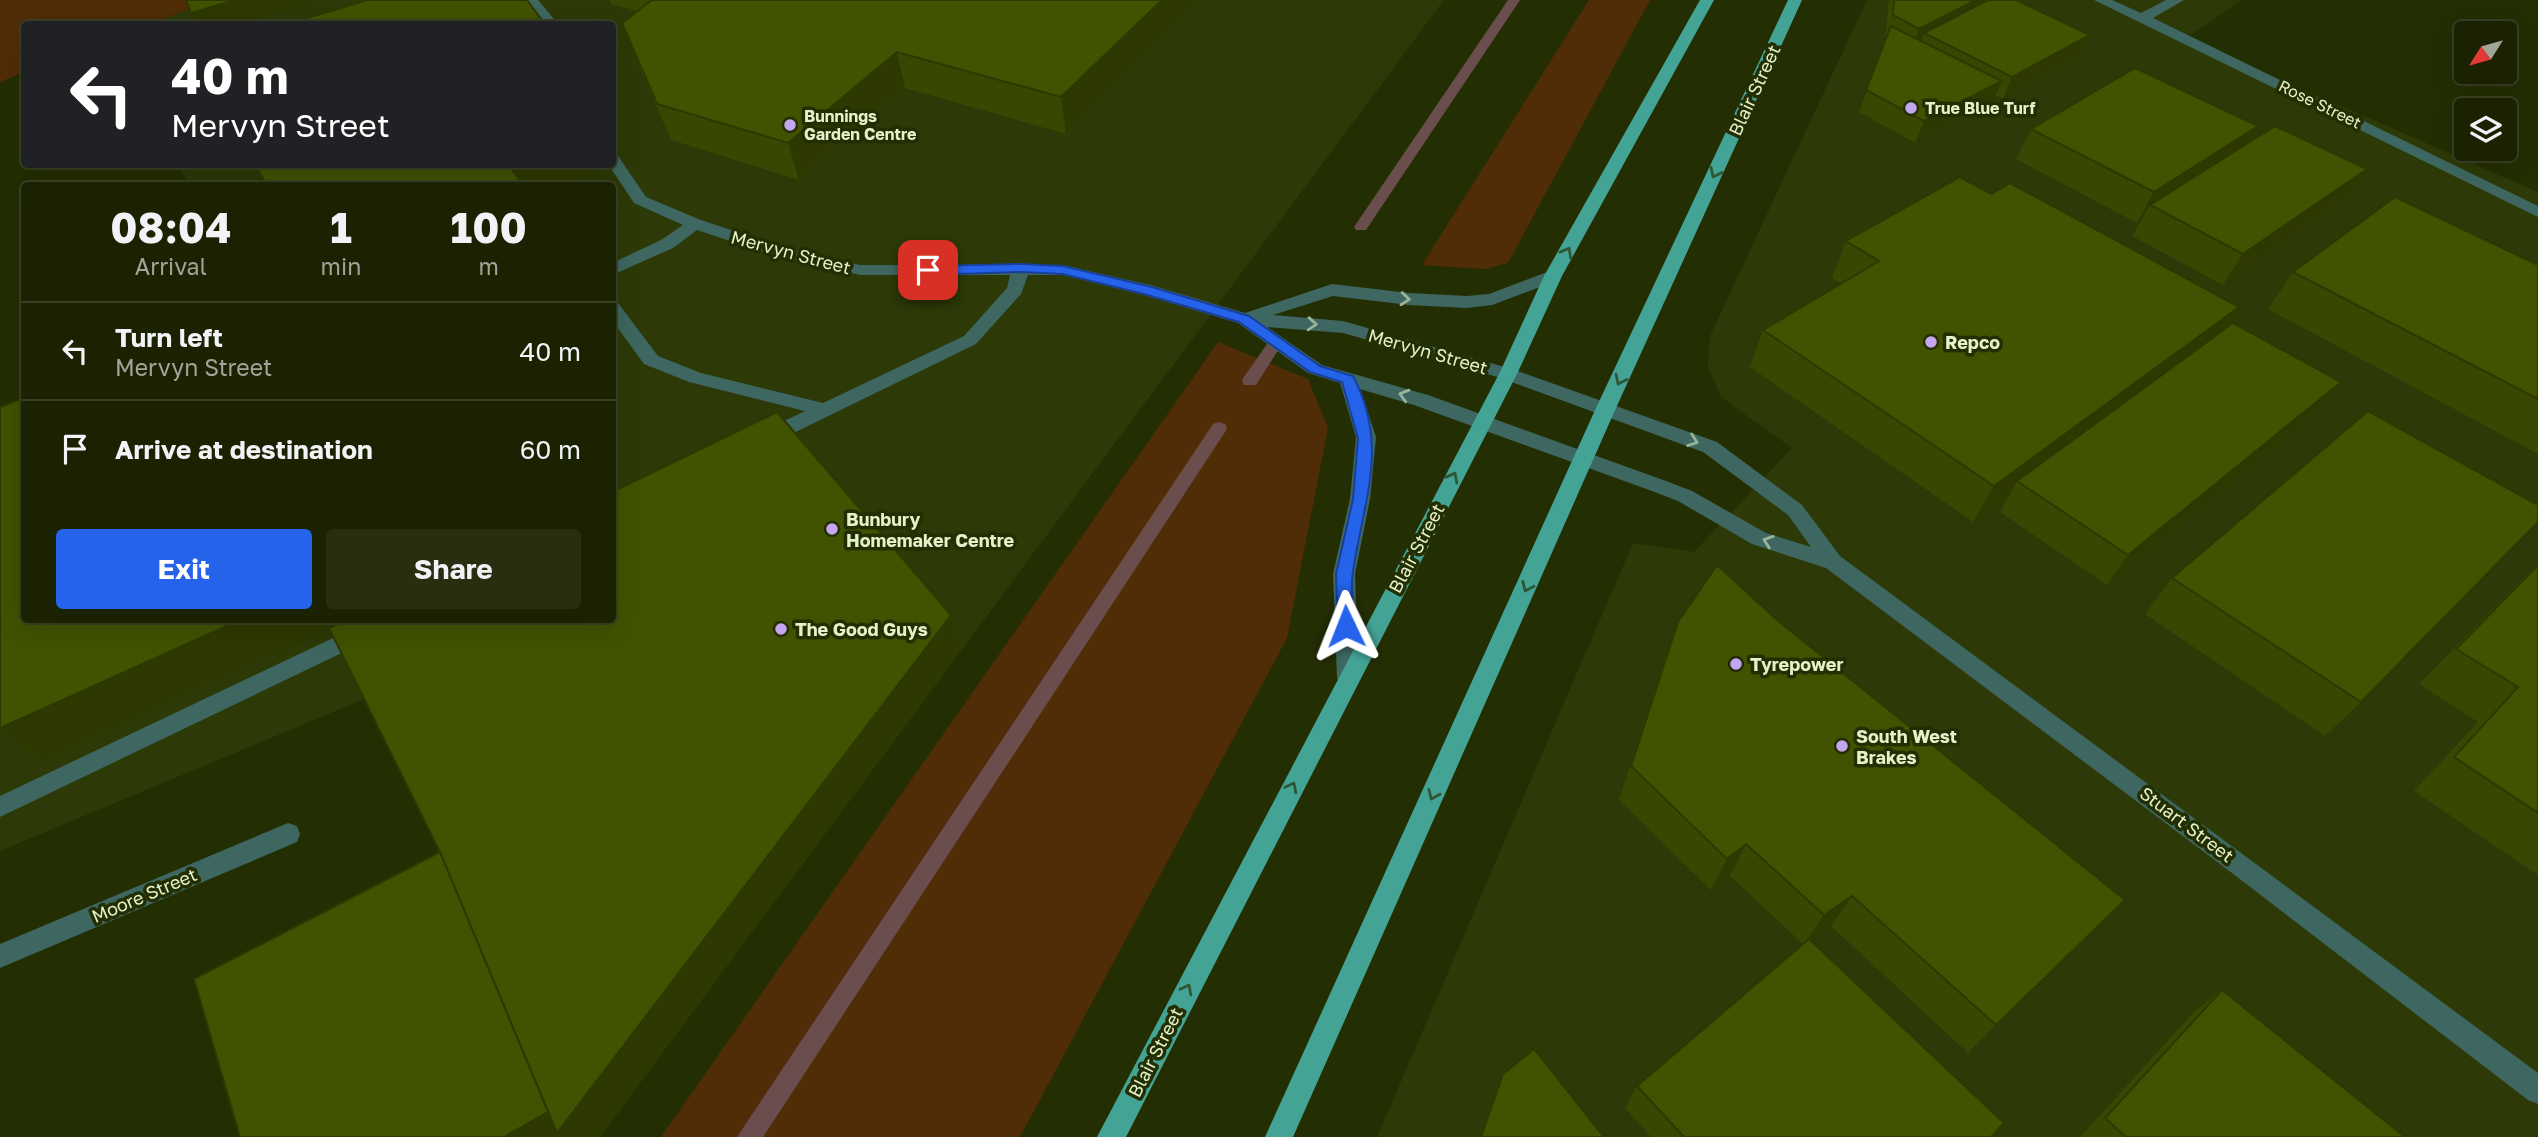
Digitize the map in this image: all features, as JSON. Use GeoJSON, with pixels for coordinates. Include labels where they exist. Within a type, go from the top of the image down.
{"type":"FeatureCollection","features":[{"type":"Feature","properties":{"kind":"main road","name":"Blair Street"},"geometry":{"type":"LineString","coordinates":[[1111,1137],[1483,422],[1553,276],[1707,0]]}},
{"type":"Feature","properties":{"kind":"main road","name":"Blair Street"},"geometry":{"type":"LineString","coordinates":[[1279,1137],[1606,408],[1795,0]]}},
{"type":"Feature","properties":{"kind":"street"},"geometry":{"type":"LineString","coordinates":[[531,0],[548,21]]}},
{"type":"Feature","properties":{"kind":"street","name":"Rose Street"},"geometry":{"type":"LineString","coordinates":[[2101,0],[2538,212]]}},
{"type":"Feature","properties":{"kind":"street"},"geometry":{"type":"LineString","coordinates":[[2142,18],[2177,0]]}},
{"type":"Feature","properties":{"kind":"street","name":"Mervyn Street"},"geometry":{"type":"LineString","coordinates":[[616,165],[640,200],[695,225],[778,251],[860,270],[1063,270],[1147,290],[1244,319],[1343,327],[1507,374],[1606,408]]}},
{"type":"Feature","properties":{"kind":"street"},"geometry":{"type":"LineString","coordinates":[[616,268],[667,243],[695,225]]}},
{"type":"Feature","properties":{"kind":"street"},"geometry":{"type":"LineString","coordinates":[[751,446],[970,340],[1015,290],[1021,268]]}},
{"type":"Feature","properties":{"kind":"street"},"geometry":{"type":"LineString","coordinates":[[1244,319],[1332,290],[1409,299],[1467,302],[1502,296],[1553,276]]}},
{"type":"Feature","properties":{"kind":"street"},"geometry":{"type":"LineString","coordinates":[[616,312],[651,360],[696,378],[826,410]]}},
{"type":"Feature","properties":{"kind":"street","name":"Mervyn Street"},"geometry":{"type":"LineString","coordinates":[[1244,319],[1315,369],[1421,400],[1583,461]]}},
{"type":"Feature","properties":{"kind":"street"},"geometry":{"type":"LineString","coordinates":[[1348,379],[1366,438],[1360,499],[1344,574],[1348,678]]}},
{"type":"Feature","properties":{"kind":"street","name":"Stuart Street"},"geometry":{"type":"LineString","coordinates":[[1606,408],[1710,447],[1795,509],[1833,562],[2538,1090]]}},
{"type":"Feature","properties":{"kind":"street","name":"Stuart Street"},"geometry":{"type":"LineString","coordinates":[[1583,461],[1685,496],[1759,539],[1833,562]]}},
{"type":"Feature","properties":{"kind":"street"},"geometry":{"type":"LineString","coordinates":[[0,807],[384,623]]}},
{"type":"Feature","properties":{"kind":"street","name":"Moore Street"},"geometry":{"type":"LineString","coordinates":[[0,956],[288,834]]}},
{"type":"Feature","properties":{"kind":"shaded area"},"geometry":{"type":"Polygon","coordinates":[[[0,0],[214,0],[158,21],[21,21],[21,73],[0,82],[0,0]]]}},
{"type":"Feature","properties":{"kind":"shaded area","name":"Bunbury Homemaker Centre"},"geometry":{"type":"Polygon","coordinates":[[[214,0],[1444,0],[600,1137],[381,692],[0,851],[0,439],[21,597],[21,623],[616,623],[616,182],[187,182],[180,168],[616,168],[616,21],[158,21],[214,0]]]}},
{"type":"Feature","properties":{"kind":"shaded area"},"geometry":{"type":"Polygon","coordinates":[[[1589,0],[1650,0],[1508,263],[1485,269],[1422,265],[1589,0]]]}},
{"type":"Feature","properties":{"kind":"shaded area"},"geometry":{"type":"Polygon","coordinates":[[[1867,0],[2242,0],[2186,38],[2454,155],[2454,161],[2467,161],[2538,192],[2538,1137],[1377,1137],[1633,543],[1694,552],[1792,448],[1721,397],[1708,366],[1710,336],[1867,0]]]}},
{"type":"Feature","properties":{"kind":"shaded area"},"geometry":{"type":"Polygon","coordinates":[[[1218,342],[1308,379],[1328,428],[1287,638],[1020,1137],[661,1137],[1218,342]]]}},
{"type":"Feature","properties":{"kind":"building"},"geometry":{"type":"Polygon","coordinates":[[[186,0],[235,0],[191,13],[186,0]]]}},
{"type":"Feature","properties":{"kind":"building"},"geometry":{"type":"Polygon","coordinates":[[[368,0],[527,0],[541,19],[539,21],[297,21],[368,0]]]}},
{"type":"Feature","properties":{"kind":"building"},"geometry":{"type":"Polygon","coordinates":[[[652,0],[1162,0],[1061,97],[897,52],[788,143],[657,104],[622,23],[652,0]]]}},
{"type":"Feature","properties":{"kind":"building"},"geometry":{"type":"Polygon","coordinates":[[[1894,0],[1976,0],[1919,29],[1893,15],[1894,0]]]}},
{"type":"Feature","properties":{"kind":"building"},"geometry":{"type":"Polygon","coordinates":[[[1988,0],[2016,0],[2090,35],[2012,77],[1924,33],[1988,0]]]}},
{"type":"Feature","properties":{"kind":"building"},"geometry":{"type":"Polygon","coordinates":[[[1891,26],[2002,81],[1924,121],[1866,90],[1891,26]]]}},
{"type":"Feature","properties":{"kind":"building"},"geometry":{"type":"Polygon","coordinates":[[[2135,68],[2258,126],[2154,192],[2031,129],[2135,68]]]}},
{"type":"Feature","properties":{"kind":"building"},"geometry":{"type":"Polygon","coordinates":[[[2275,126],[2367,169],[2243,254],[2150,205],[2275,126]]]}},
{"type":"Feature","properties":{"kind":"building"},"geometry":{"type":"Polygon","coordinates":[[[257,168],[511,168],[521,182],[265,182],[257,168]]]}},
{"type":"Feature","properties":{"kind":"building"},"geometry":{"type":"Polygon","coordinates":[[[1960,177],[1991,194],[2010,183],[2239,307],[1994,486],[1763,330],[1879,261],[1846,241],[1960,177]]]}},
{"type":"Feature","properties":{"kind":"building"},"geometry":{"type":"Polygon","coordinates":[[[2395,197],[2538,265],[2538,399],[2293,272],[2395,197]]]}},
{"type":"Feature","properties":{"kind":"building"},"geometry":{"type":"Polygon","coordinates":[[[2233,323],[2341,382],[2128,555],[2017,481],[2233,323]]]}},
{"type":"Feature","properties":{"kind":"building"},"geometry":{"type":"Polygon","coordinates":[[[21,399],[21,623],[233,623],[0,728],[0,407],[21,399]]]}},
{"type":"Feature","properties":{"kind":"building"},"geometry":{"type":"Polygon","coordinates":[[[2368,411],[2538,505],[2538,522],[2361,702],[2172,578],[2368,411]]]}},
{"type":"Feature","properties":{"kind":"building"},"geometry":{"type":"Polygon","coordinates":[[[777,412],[951,615],[557,1133],[437,846],[329,628],[340,623],[616,623],[616,490],[777,412]]]}},
{"type":"Feature","properties":{"kind":"building"},"geometry":{"type":"Polygon","coordinates":[[[1717,565],[1777,620],[2125,900],[1996,1025],[1852,896],[1824,915],[1746,844],[1727,859],[1631,766],[1678,622],[1717,565]]]}},
{"type":"Feature","properties":{"kind":"building"},"geometry":{"type":"Polygon","coordinates":[[[2538,565],[2538,813],[2454,757],[2518,687],[2456,649],[2538,565]]]}},
{"type":"Feature","properties":{"kind":"building"},"geometry":{"type":"Polygon","coordinates":[[[440,852],[548,1112],[504,1137],[240,1137],[194,979],[440,852]]]}},
{"type":"Feature","properties":{"kind":"building"},"geometry":{"type":"Polygon","coordinates":[[[1809,939],[2004,1123],[1991,1137],[1684,1137],[1637,1086],[1809,939]]]}},
{"type":"Feature","properties":{"kind":"building"},"geometry":{"type":"Polygon","coordinates":[[[2222,990],[2405,1137],[2126,1137],[2105,1118],[2222,990]]]}},
{"type":"Feature","properties":{"kind":"building"},"geometry":{"type":"Polygon","coordinates":[[[1534,1049],[1604,1137],[1481,1137],[1503,1074],[1534,1049]]]}},
{"type":"Feature","properties":{"kind":"waterway"},"geometry":{"type":"LineString","coordinates":[[1361,227],[1514,0]]}},
{"type":"Feature","properties":{"kind":"waterway"},"geometry":{"type":"LineString","coordinates":[[1250,381],[1272,348]]}},
{"type":"Feature","properties":{"kind":"waterway"},"geometry":{"type":"LineString","coordinates":[[749,1137],[1219,428]]}},
{"type":"Feature","properties":{"kind":"place","name":"True Blue Turf"},"geometry":{"type":"Point","coordinates":[1911,108]}},
{"type":"Feature","properties":{"kind":"place","name":"Bunnings Garden Centre"},"geometry":{"type":"Point","coordinates":[790,125]}},
{"type":"Feature","properties":{"kind":"place","name":"Repco"},"geometry":{"type":"Point","coordinates":[1931,342]}},
{"type":"Feature","properties":{"kind":"place","name":"Bunbury Homemaker Centre"},"geometry":{"type":"Point","coordinates":[832,529]}},
{"type":"Feature","properties":{"kind":"place","name":"The Good Guys"},"geometry":{"type":"Point","coordinates":[781,629]}},
{"type":"Feature","properties":{"kind":"place","name":"Tyrepower"},"geometry":{"type":"Point","coordinates":[1736,664]}},
{"type":"Feature","properties":{"kind":"place","name":"South West Brakes"},"geometry":{"type":"Point","coordinates":[1842,746]}},
{"type":"Feature","properties":{"kind":"route"},"geometry":{"type":"LineString","coordinates":[[928,270],[1063,270],[1147,290],[1244,319],[1315,369],[1348,379],[1366,438],[1360,499],[1344,574],[1346,626]]}}]}
